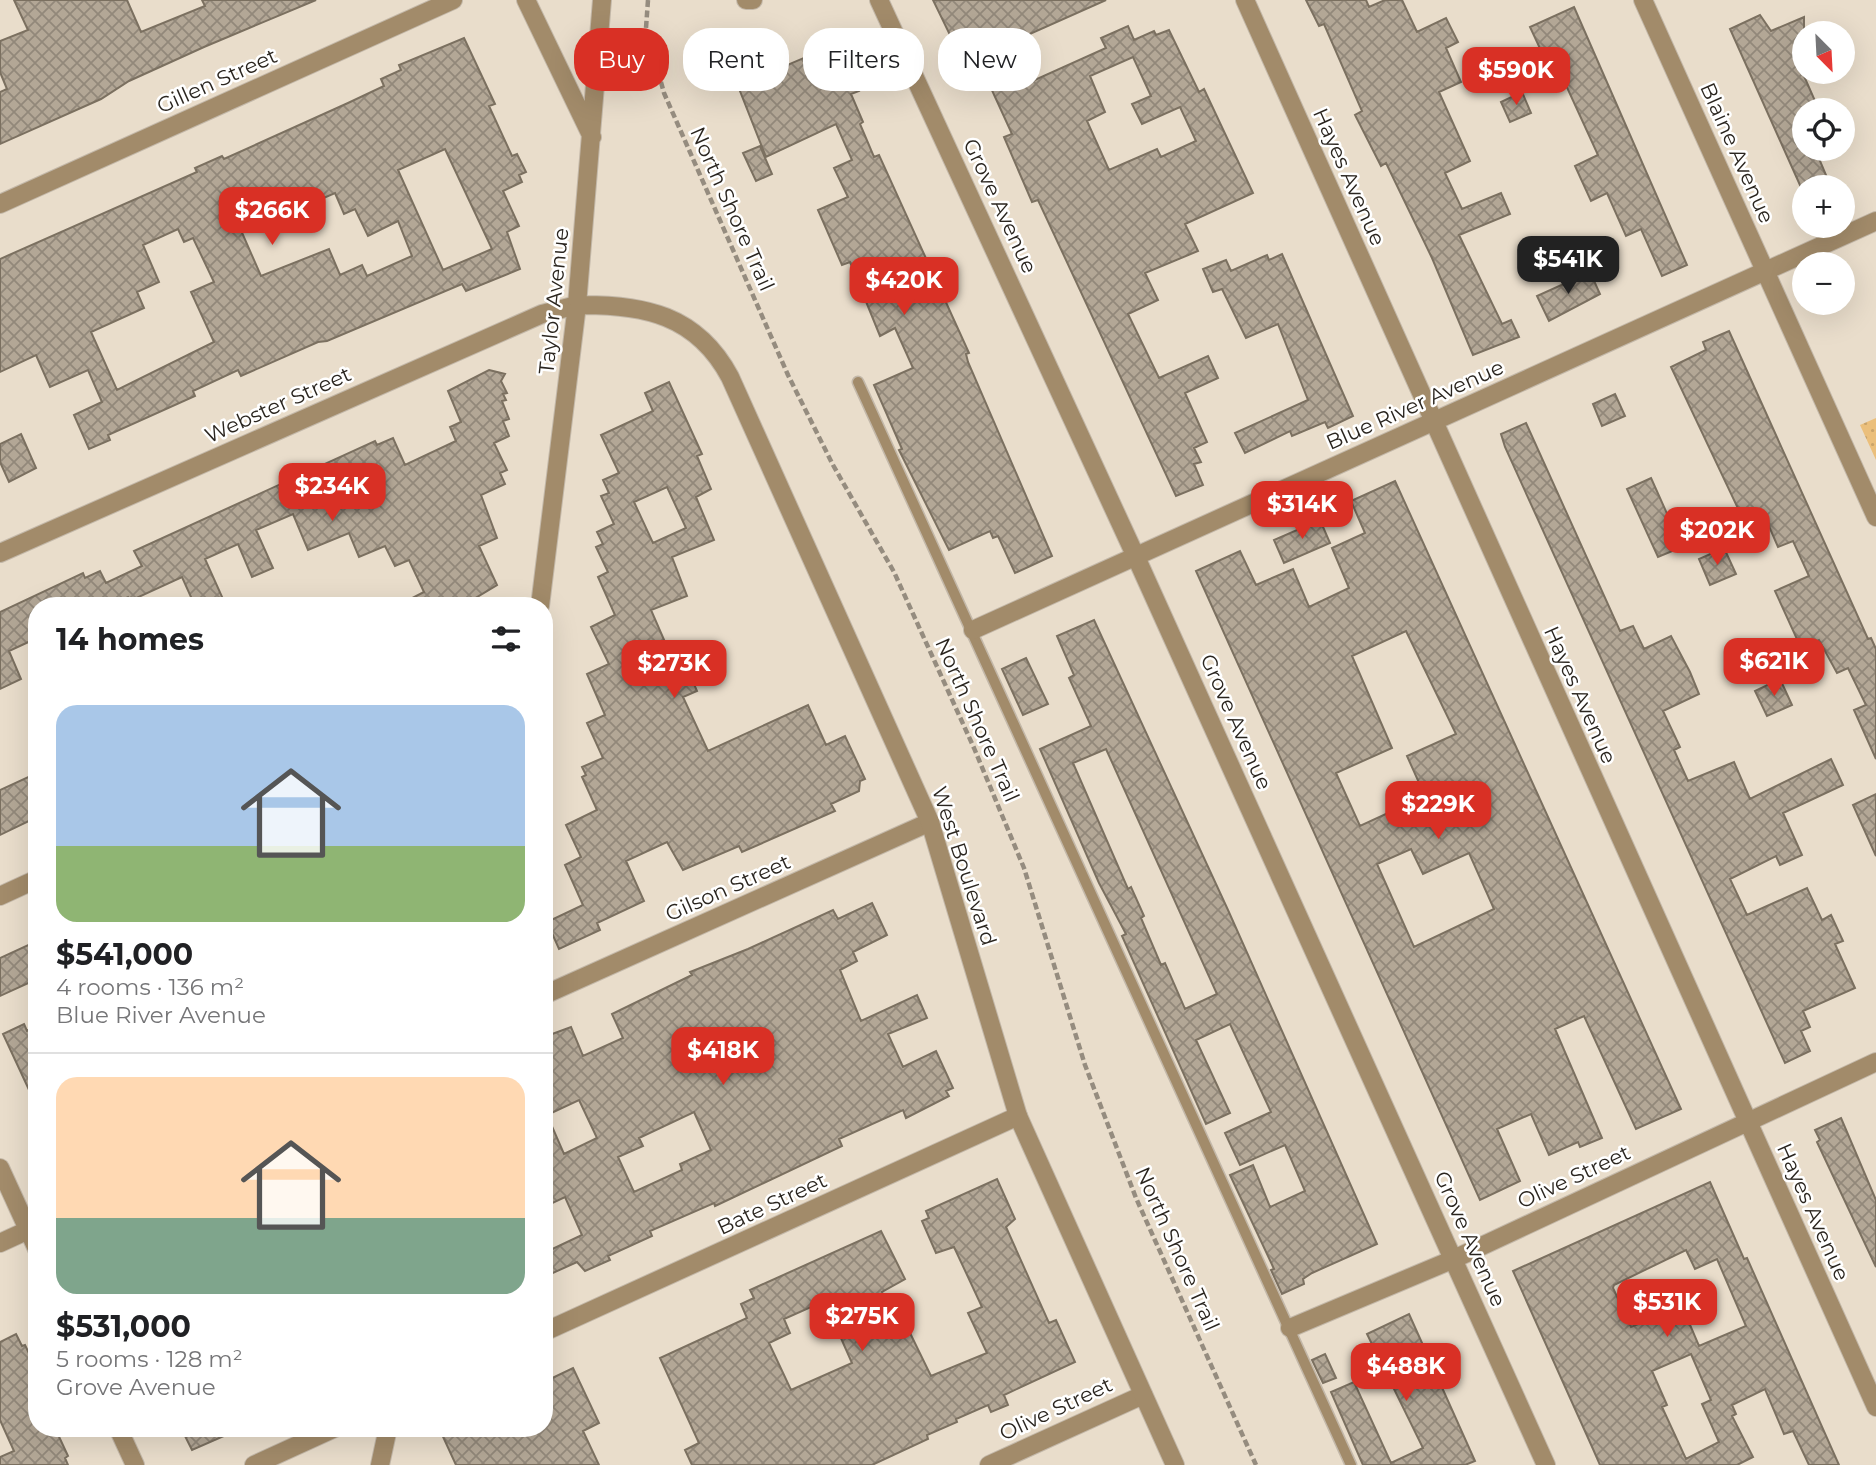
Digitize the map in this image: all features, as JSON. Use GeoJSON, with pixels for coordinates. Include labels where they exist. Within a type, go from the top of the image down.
{"type":"FeatureCollection","features":[{"type":"Feature","properties":{"kind":"street","name":"Gillen Street"},"geometry":{"type":"LineString","coordinates":[[0,204],[453,0]]}},
{"type":"Feature","properties":{"kind":"street"},"geometry":{"type":"LineString","coordinates":[[526,0],[593,140]]}},
{"type":"Feature","properties":{"kind":"street","name":"Taylor Avenue"},"geometry":{"type":"LineString","coordinates":[[541,597],[577,305],[593,140],[602,0]]}},
{"type":"Feature","properties":{"kind":"street"},"geometry":{"type":"LineString","coordinates":[[746,0],[752,0]]}},
{"type":"Feature","properties":{"kind":"street","name":"Grove Avenue"},"geometry":{"type":"LineString","coordinates":[[879,0],[1136,557],[1546,1465]]}},
{"type":"Feature","properties":{"kind":"street","name":"Hayes Avenue"},"geometry":{"type":"LineString","coordinates":[[1245,0],[1876,1407]]}},
{"type":"Feature","properties":{"kind":"street","name":"Blaine Avenue"},"geometry":{"type":"LineString","coordinates":[[1643,0],[1876,517]]}},
{"type":"Feature","properties":{"kind":"street","name":"Blue River Avenue"},"geometry":{"type":"LineString","coordinates":[[973,630],[1876,221]]}},
{"type":"Feature","properties":{"kind":"street","name":"Webster Street"},"geometry":{"type":"LineString","coordinates":[[0,552],[542,314],[577,305]]}},
{"type":"Feature","properties":{"kind":"street","name":"West Boulevard"},"geometry":{"type":"LineString","coordinates":[[577,305],[630,308],[669,318],[702,338],[722,362],[752,422],[930,822],[1018,1116],[1175,1465]]}},
{"type":"Feature","properties":{"kind":"street","name":"Gilson Street"},"geometry":{"type":"LineString","coordinates":[[553,991],[930,822]]}},
{"type":"Feature","properties":{"kind":"street"},"geometry":{"type":"LineString","coordinates":[[0,896],[28,883]]}},
{"type":"Feature","properties":{"kind":"street","name":"Olive Street"},"geometry":{"type":"LineString","coordinates":[[1290,1328],[1454,1259],[1876,1062]]}},
{"type":"Feature","properties":{"kind":"street","name":"Bate Street"},"geometry":{"type":"LineString","coordinates":[[553,1328],[1018,1116]]}},
{"type":"Feature","properties":{"kind":"street"},"geometry":{"type":"LineString","coordinates":[[0,1168],[28,1220]]}},
{"type":"Feature","properties":{"kind":"street"},"geometry":{"type":"LineString","coordinates":[[0,1243],[28,1230]]}},
{"type":"Feature","properties":{"kind":"street","name":"Olive Street"},"geometry":{"type":"LineString","coordinates":[[989,1465],[1143,1395]]}},
{"type":"Feature","properties":{"kind":"street"},"geometry":{"type":"LineString","coordinates":[[122,1437],[135,1465]]}},
{"type":"Feature","properties":{"kind":"street"},"geometry":{"type":"LineString","coordinates":[[254,1465],[315,1437]]}},
{"type":"Feature","properties":{"kind":"street"},"geometry":{"type":"LineString","coordinates":[[380,1465],[386,1437]]}},
{"type":"Feature","properties":{"kind":"lane"},"geometry":{"type":"LineString","coordinates":[[858,382],[1351,1465]]}},
{"type":"Feature","properties":{"kind":"path","name":"North Shore Trail"},"geometry":{"type":"LineString","coordinates":[[648,0],[646,28],[664,93],[788,375],[833,465],[894,572],[974,748],[1024,868],[1085,1065],[1136,1198],[1256,1465]]}},
{"type":"Feature","properties":{"kind":"shaded area"},"geometry":{"type":"Polygon","coordinates":[[[1876,418],[1876,460],[1860,425],[1876,418]]]}},
{"type":"Feature","properties":{"kind":"building"},"geometry":{"type":"Polygon","coordinates":[[[14,0],[127,0],[141,32],[205,6],[202,0],[316,0],[129,81],[101,99],[0,144],[0,92],[7,89],[0,72],[0,41],[28,30],[14,0]]]}},
{"type":"Feature","properties":{"kind":"building"},"geometry":{"type":"Polygon","coordinates":[[[933,0],[1106,0],[1041,29],[947,28],[933,0]]]}},
{"type":"Feature","properties":{"kind":"building"},"geometry":{"type":"Polygon","coordinates":[[[1306,0],[1366,0],[1369,7],[1385,0],[1402,0],[1417,32],[1446,18],[1458,42],[1446,48],[1461,82],[1439,92],[1470,161],[1445,173],[1462,209],[1501,193],[1510,214],[1459,235],[1502,324],[1511,320],[1519,337],[1473,355],[1432,258],[1386,163],[1381,166],[1355,115],[1362,111],[1324,24],[1319,26],[1306,0]]]}},
{"type":"Feature","properties":{"kind":"building"},"geometry":{"type":"Polygon","coordinates":[[[1574,7],[1687,265],[1662,276],[1641,229],[1626,236],[1607,193],[1591,201],[1575,166],[1598,155],[1565,83],[1562,85],[1547,53],[1543,55],[1530,27],[1574,7]]]}},
{"type":"Feature","properties":{"kind":"building"},"geometry":{"type":"Polygon","coordinates":[[[1760,15],[1771,31],[1792,22],[1792,84],[1808,84],[1814,98],[1792,98],[1792,161],[1820,161],[1826,175],[1795,175],[1730,29],[1760,15]]]}},
{"type":"Feature","properties":{"kind":"building"},"geometry":{"type":"Polygon","coordinates":[[[1128,26],[1134,40],[1154,31],[1156,35],[1169,30],[1199,92],[1204,89],[1253,193],[1185,224],[1198,251],[1145,273],[1158,300],[1128,314],[1159,378],[1208,356],[1218,378],[1185,393],[1207,442],[1194,448],[1201,462],[1194,464],[1203,485],[1176,496],[1038,200],[1032,202],[1004,137],[1012,134],[992,91],[1041,91],[1041,77],[1106,48],[1101,38],[1128,26]],[[1133,57],[1090,76],[1105,112],[1087,121],[1109,170],[1157,149],[1161,157],[1196,141],[1180,107],[1142,124],[1132,104],[1151,96],[1133,57]]]}},
{"type":"Feature","properties":{"kind":"building"},"geometry":{"type":"Polygon","coordinates":[[[464,38],[495,104],[489,106],[512,156],[517,154],[526,172],[519,175],[522,182],[503,191],[519,226],[507,232],[520,269],[466,291],[462,284],[241,376],[238,370],[193,391],[195,396],[108,435],[110,440],[89,449],[74,415],[102,402],[88,370],[50,387],[36,355],[0,372],[0,259],[197,172],[195,168],[222,156],[224,159],[384,86],[381,79],[401,70],[399,65],[464,38]],[[445,149],[398,170],[443,270],[492,249],[445,149]],[[335,193],[296,210],[289,195],[236,219],[261,276],[329,249],[340,275],[362,265],[367,276],[412,256],[398,221],[368,236],[355,209],[344,214],[335,193]],[[178,229],[143,245],[159,282],[137,292],[144,308],[91,332],[117,390],[214,342],[191,292],[214,282],[193,238],[184,242],[178,229]]]}},
{"type":"Feature","properties":{"kind":"building"},"geometry":{"type":"Polygon","coordinates":[[[803,58],[803,91],[859,91],[851,94],[863,122],[860,124],[874,157],[879,155],[969,353],[966,354],[968,362],[1052,556],[1015,573],[998,536],[993,538],[990,531],[949,550],[899,450],[902,449],[874,385],[913,368],[895,328],[880,336],[850,262],[842,265],[818,210],[848,197],[834,168],[852,160],[836,124],[766,157],[740,91],[789,91],[789,64],[803,58]]]}},
{"type":"Feature","properties":{"kind":"building"},"geometry":{"type":"Polygon","coordinates":[[[1522,92],[1531,113],[1510,122],[1501,102],[1522,92]]]}},
{"type":"Feature","properties":{"kind":"building"},"geometry":{"type":"Polygon","coordinates":[[[760,146],[772,174],[756,181],[743,153],[760,146]]]}},
{"type":"Feature","properties":{"kind":"building"},"geometry":{"type":"Polygon","coordinates":[[[1282,254],[1353,416],[1328,428],[1325,422],[1292,436],[1290,431],[1245,453],[1235,433],[1308,400],[1278,324],[1246,338],[1222,289],[1213,292],[1203,269],[1226,260],[1231,271],[1267,255],[1269,260],[1282,254]]]}},
{"type":"Feature","properties":{"kind":"building"},"geometry":{"type":"Polygon","coordinates":[[[1590,272],[1600,294],[1549,321],[1537,296],[1590,272]]]}},
{"type":"Feature","properties":{"kind":"building"},"geometry":{"type":"Polygon","coordinates":[[[1729,331],[1868,639],[1871,638],[1876,649],[1876,759],[1854,710],[1866,705],[1848,668],[1837,673],[1819,640],[1801,648],[1775,591],[1809,576],[1793,541],[1778,547],[1762,510],[1743,519],[1671,367],[1706,350],[1703,342],[1729,331]]]}},
{"type":"Feature","properties":{"kind":"building"},"geometry":{"type":"Polygon","coordinates":[[[489,370],[505,374],[501,381],[507,393],[503,394],[506,400],[502,401],[509,419],[503,421],[509,436],[494,443],[507,470],[500,473],[505,484],[481,495],[497,538],[479,546],[497,585],[477,597],[414,597],[424,592],[409,560],[395,566],[385,546],[359,557],[349,533],[308,550],[293,514],[256,530],[273,568],[252,577],[238,544],[205,559],[222,597],[191,597],[182,577],[139,597],[32,597],[83,573],[85,578],[100,571],[106,583],[142,566],[134,551],[375,441],[377,445],[393,438],[405,465],[456,441],[450,427],[461,422],[448,391],[489,370]]]}},
{"type":"Feature","properties":{"kind":"building"},"geometry":{"type":"Polygon","coordinates":[[[669,382],[702,454],[697,456],[711,489],[696,497],[714,540],[672,557],[687,596],[651,610],[678,672],[687,668],[697,691],[683,697],[708,751],[808,705],[826,745],[845,736],[865,779],[860,781],[859,791],[831,804],[835,811],[742,852],[739,846],[683,870],[667,842],[626,861],[644,901],[597,923],[600,930],[559,949],[553,936],[553,919],[583,905],[565,865],[581,857],[566,825],[597,810],[582,777],[586,775],[582,767],[603,758],[587,723],[605,715],[587,674],[609,664],[591,627],[615,615],[598,577],[608,572],[596,547],[603,544],[597,532],[614,524],[601,496],[609,493],[603,480],[619,473],[601,435],[653,411],[645,393],[669,382]],[[667,487],[634,502],[653,543],[686,528],[667,487]]]}},
{"type":"Feature","properties":{"kind":"building"},"geometry":{"type":"Polygon","coordinates":[[[1615,394],[1625,416],[1602,426],[1593,404],[1615,394]]]}},
{"type":"Feature","properties":{"kind":"building"},"geometry":{"type":"Polygon","coordinates":[[[1526,423],[1620,631],[1633,626],[1644,649],[1671,636],[1690,672],[1699,694],[1663,711],[1680,747],[1674,750],[1688,781],[1734,762],[1750,799],[1831,759],[1843,785],[1783,813],[1802,855],[1780,865],[1776,856],[1730,879],[1747,915],[1807,888],[1822,920],[1831,915],[1843,941],[1835,944],[1855,988],[1803,1011],[1810,1027],[1801,1031],[1810,1051],[1785,1063],[1505,447],[1501,434],[1526,423]]]}},
{"type":"Feature","properties":{"kind":"building"},"geometry":{"type":"Polygon","coordinates":[[[21,434],[36,468],[9,482],[0,462],[0,444],[21,434]]]}},
{"type":"Feature","properties":{"kind":"building"},"geometry":{"type":"Polygon","coordinates":[[[1651,478],[1682,547],[1658,557],[1627,489],[1651,478]]]}},
{"type":"Feature","properties":{"kind":"building"},"geometry":{"type":"Polygon","coordinates":[[[1395,481],[1681,1109],[1636,1129],[1584,1016],[1555,1029],[1602,1138],[1580,1147],[1578,1142],[1549,1155],[1531,1114],[1497,1129],[1520,1181],[1480,1200],[1196,571],[1240,551],[1256,585],[1293,569],[1309,607],[1349,588],[1332,548],[1365,533],[1351,501],[1395,481]],[[1406,631],[1352,656],[1392,748],[1336,773],[1360,826],[1425,796],[1407,756],[1456,734],[1406,631]],[[1411,849],[1377,864],[1414,947],[1494,909],[1469,853],[1423,874],[1411,849]]]}},
{"type":"Feature","properties":{"kind":"building"},"geometry":{"type":"Polygon","coordinates":[[[1320,520],[1330,543],[1284,563],[1274,540],[1320,520]]]}},
{"type":"Feature","properties":{"kind":"building"},"geometry":{"type":"Polygon","coordinates":[[[1724,548],[1736,574],[1710,585],[1699,559],[1724,548]]]}},
{"type":"Feature","properties":{"kind":"building"},"geometry":{"type":"Polygon","coordinates":[[[28,599],[28,642],[9,651],[21,679],[0,689],[0,612],[28,599]]]}},
{"type":"Feature","properties":{"kind":"building"},"geometry":{"type":"Polygon","coordinates":[[[1094,620],[1228,910],[1377,1244],[1312,1273],[1303,1279],[1304,1284],[1282,1294],[1271,1270],[1274,1269],[1230,1175],[1253,1165],[1270,1207],[1305,1191],[1285,1145],[1240,1165],[1225,1133],[1271,1112],[1230,1024],[1196,1040],[1230,1113],[1206,1124],[1122,936],[1126,934],[1099,883],[1040,749],[1091,726],[1069,678],[1074,675],[1057,636],[1094,620]],[[1106,749],[1073,763],[1128,889],[1131,887],[1144,916],[1141,918],[1161,965],[1165,963],[1185,1009],[1217,994],[1106,749]]]}},
{"type":"Feature","properties":{"kind":"building"},"geometry":{"type":"Polygon","coordinates":[[[1026,658],[1048,704],[1023,715],[1002,669],[1026,658]]]}},
{"type":"Feature","properties":{"kind":"building"},"geometry":{"type":"Polygon","coordinates":[[[1780,679],[1792,705],[1767,716],[1755,691],[1780,679]]]}},
{"type":"Feature","properties":{"kind":"building"},"geometry":{"type":"Polygon","coordinates":[[[28,777],[28,821],[0,835],[0,790],[28,777]]]}},
{"type":"Feature","properties":{"kind":"building"},"geometry":{"type":"Polygon","coordinates":[[[1876,794],[1876,856],[1853,805],[1876,794]]]}},
{"type":"Feature","properties":{"kind":"building"},"geometry":{"type":"Polygon","coordinates":[[[872,903],[887,935],[853,952],[857,961],[840,970],[861,1021],[917,995],[927,1018],[888,1034],[903,1067],[936,1051],[953,1088],[946,1091],[949,1096],[906,1118],[903,1110],[839,1139],[842,1146],[715,1206],[714,1203],[650,1231],[652,1236],[608,1256],[610,1260],[585,1271],[577,1262],[553,1273],[553,1249],[582,1235],[565,1197],[553,1203],[553,1129],[564,1154],[597,1138],[579,1100],[553,1112],[553,1034],[571,1027],[583,1056],[623,1038],[612,1014],[692,975],[690,972],[833,910],[838,919],[872,903]],[[694,1112],[639,1138],[643,1146],[618,1157],[634,1192],[682,1170],[680,1164],[711,1150],[694,1112]]]}},
{"type":"Feature","properties":{"kind":"building"},"geometry":{"type":"Polygon","coordinates":[[[28,945],[28,983],[0,996],[0,958],[28,945]]]}},
{"type":"Feature","properties":{"kind":"building"},"geometry":{"type":"Polygon","coordinates":[[[24,1024],[28,1030],[28,1088],[3,1034],[24,1024]]]}},
{"type":"Feature","properties":{"kind":"building"},"geometry":{"type":"Polygon","coordinates":[[[1841,1118],[1876,1200],[1876,1267],[1817,1142],[1820,1140],[1815,1130],[1841,1118]]]}},
{"type":"Feature","properties":{"kind":"building"},"geometry":{"type":"Polygon","coordinates":[[[997,1179],[1015,1219],[1006,1227],[1049,1323],[1056,1320],[1075,1362],[1004,1395],[1008,1405],[991,1412],[988,1405],[956,1419],[957,1422],[927,1435],[928,1439],[872,1465],[692,1465],[685,1450],[699,1443],[660,1358],[747,1318],[741,1304],[754,1298],[750,1290],[881,1231],[905,1279],[882,1292],[903,1337],[910,1333],[931,1376],[987,1353],[968,1313],[982,1307],[954,1247],[936,1253],[922,1221],[929,1218],[926,1211],[997,1179]],[[831,1298],[784,1319],[790,1333],[769,1343],[791,1390],[852,1363],[840,1336],[847,1333],[831,1298]]]}},
{"type":"Feature","properties":{"kind":"building"},"geometry":{"type":"Polygon","coordinates":[[[1710,1182],[1744,1259],[1747,1258],[1839,1465],[1809,1465],[1793,1431],[1784,1434],[1765,1389],[1732,1405],[1736,1414],[1732,1416],[1753,1457],[1737,1465],[1600,1465],[1513,1271],[1710,1182]],[[1686,1250],[1614,1285],[1613,1288],[1631,1327],[1682,1306],[1699,1346],[1746,1326],[1717,1259],[1695,1269],[1686,1250]],[[1691,1354],[1652,1371],[1667,1405],[1662,1407],[1686,1459],[1719,1442],[1702,1404],[1711,1400],[1691,1354]]]}},
{"type":"Feature","properties":{"kind":"building"},"geometry":{"type":"Polygon","coordinates":[[[1409,1314],[1475,1461],[1465,1465],[1363,1465],[1331,1392],[1354,1382],[1391,1463],[1423,1448],[1367,1334],[1409,1314]]]}},
{"type":"Feature","properties":{"kind":"building"},"geometry":{"type":"Polygon","coordinates":[[[16,1334],[28,1351],[28,1437],[59,1437],[68,1456],[65,1458],[68,1465],[0,1465],[0,1457],[14,1451],[0,1420],[0,1342],[16,1334]]]}},
{"type":"Feature","properties":{"kind":"building"},"geometry":{"type":"Polygon","coordinates":[[[1325,1354],[1336,1378],[1323,1383],[1312,1360],[1325,1354]]]}},
{"type":"Feature","properties":{"kind":"building"},"geometry":{"type":"Polygon","coordinates":[[[573,1368],[599,1423],[583,1431],[599,1465],[456,1465],[443,1437],[553,1437],[553,1378],[573,1368]]]}},
{"type":"Feature","properties":{"kind":"building"},"geometry":{"type":"Polygon","coordinates":[[[186,1437],[222,1437],[192,1450],[186,1437]]]}}]}
